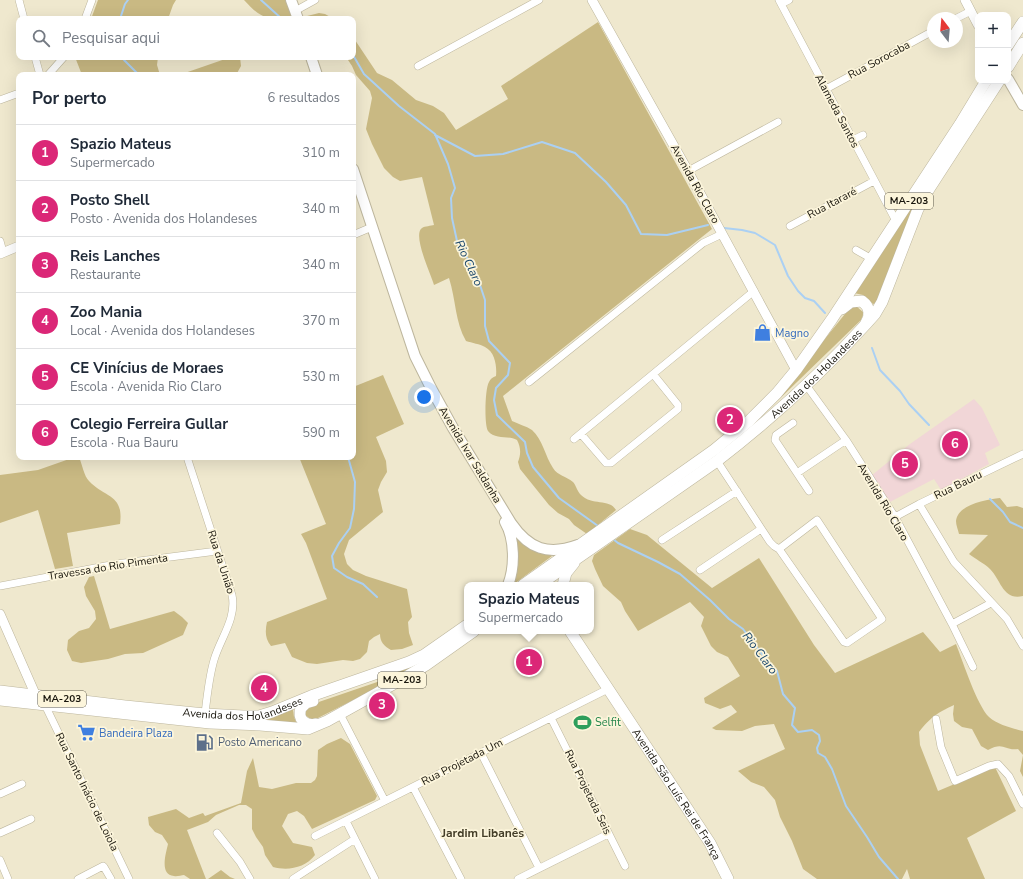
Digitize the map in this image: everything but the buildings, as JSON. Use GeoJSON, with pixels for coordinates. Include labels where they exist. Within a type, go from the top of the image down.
{"type":"FeatureCollection","features":[{"type":"Feature","properties":{"kind":"main road"},"geometry":{"type":"LineString","coordinates":[[291,0],[299,12]]}},
{"type":"Feature","properties":{"kind":"main road"},"geometry":{"type":"LineString","coordinates":[[1011,40],[1023,22]]}},
{"type":"Feature","properties":{"kind":"main road"},"geometry":{"type":"LineString","coordinates":[[1011,61],[1023,43]]}},
{"type":"Feature","properties":{"kind":"main road"},"geometry":{"type":"LineString","coordinates":[[312,60],[316,72]]}},
{"type":"Feature","properties":{"kind":"main road"},"geometry":{"type":"LineString","coordinates":[[316,60],[321,72]]}},
{"type":"Feature","properties":{"kind":"main road","name":"Avenida dos Holandeses"},"geometry":{"type":"LineString","coordinates":[[543,582],[592,542],[729,438],[766,404],[796,370],[832,320],[960,124],[984,84]]}},
{"type":"Feature","properties":{"kind":"main road","name":"Avenida dos Holandeses"},"geometry":{"type":"LineString","coordinates":[[528,582],[716,461],[759,427],[806,385],[866,324],[875,314],[882,302],[918,208],[929,188],[997,84]]}},
{"type":"Feature","properties":{"kind":"main road"},"geometry":{"type":"LineString","coordinates":[[1011,84],[1023,105]]}},
{"type":"Feature","properties":{"kind":"main road","name":"Avenida Ivar Saldanha"},"geometry":{"type":"LineString","coordinates":[[356,179],[403,332],[418,370],[448,430],[509,529],[512,545],[512,573],[509,582]]}},
{"type":"Feature","properties":{"kind":"main road","name":"Avenida Ivar Saldanha"},"geometry":{"type":"LineString","coordinates":[[356,190],[415,356],[452,428],[511,523],[526,541],[544,550],[561,550],[592,542]]}},
{"type":"Feature","properties":{"kind":"main road"},"geometry":{"type":"LineString","coordinates":[[832,320],[848,304],[853,301],[860,301],[866,304],[868,308],[870,316],[866,324]]}},
{"type":"Feature","properties":{"kind":"main road"},"geometry":{"type":"LineString","coordinates":[[564,582],[566,573],[592,542]]}},
{"type":"Feature","properties":{"kind":"main road","name":"Avenida dos Holandeses"},"geometry":{"type":"LineString","coordinates":[[0,691],[205,714],[243,716],[265,715],[311,696],[403,665],[424,655],[464,627]]}},
{"type":"Feature","properties":{"kind":"main road","name":"Avenida dos Holandeses"},"geometry":{"type":"LineString","coordinates":[[0,700],[210,723],[260,725],[303,730],[314,728],[413,673],[470,634]]}},
{"type":"Feature","properties":{"kind":"main road","name":"Avenida São Luís Rei de França"},"geometry":{"type":"LineString","coordinates":[[572,634],[710,843],[728,879]]}},
{"type":"Feature","properties":{"kind":"main road","name":"Avenida São Luís Rei de França"},"geometry":{"type":"LineString","coordinates":[[580,634],[715,840],[735,879]]}},
{"type":"Feature","properties":{"kind":"main road"},"geometry":{"type":"LineString","coordinates":[[327,721],[314,725],[306,724],[301,719],[300,710],[304,704],[308,702],[403,665]]}},
{"type":"Feature","properties":{"kind":"street"},"geometry":{"type":"LineString","coordinates":[[19,0],[23,16]]}},
{"type":"Feature","properties":{"kind":"street"},"geometry":{"type":"LineString","coordinates":[[86,16],[92,0]]}},
{"type":"Feature","properties":{"kind":"street"},"geometry":{"type":"LineString","coordinates":[[299,12],[315,0]]}},
{"type":"Feature","properties":{"kind":"street"},"geometry":{"type":"LineString","coordinates":[[418,66],[539,0]]}},
{"type":"Feature","properties":{"kind":"street","name":"Avenida Rio Claro"},"geometry":{"type":"LineString","coordinates":[[592,0],[688,171],[796,370]]}},
{"type":"Feature","properties":{"kind":"street"},"geometry":{"type":"LineString","coordinates":[[780,2],[789,0]]}},
{"type":"Feature","properties":{"kind":"street"},"geometry":{"type":"LineString","coordinates":[[965,0],[975,19]]}},
{"type":"Feature","properties":{"kind":"street","name":"Alameda Santos"},"geometry":{"type":"LineString","coordinates":[[780,2],[896,221]]}},
{"type":"Feature","properties":{"kind":"street"},"geometry":{"type":"LineString","coordinates":[[963,15],[971,11]]}},
{"type":"Feature","properties":{"kind":"street","name":"Rua Sorocaba"},"geometry":{"type":"LineString","coordinates":[[826,89],[927,34]]}},
{"type":"Feature","properties":{"kind":"street"},"geometry":{"type":"LineString","coordinates":[[36,60],[39,72]]}},
{"type":"Feature","properties":{"kind":"street"},"geometry":{"type":"LineString","coordinates":[[51,72],[61,60]]}},
{"type":"Feature","properties":{"kind":"street"},"geometry":{"type":"LineString","coordinates":[[0,100],[16,94]]}},
{"type":"Feature","properties":{"kind":"street"},"geometry":{"type":"LineString","coordinates":[[688,171],[778,122]]}},
{"type":"Feature","properties":{"kind":"street"},"geometry":{"type":"LineString","coordinates":[[853,140],[863,135]]}},
{"type":"Feature","properties":{"kind":"street","name":"Rua Itararé"},"geometry":{"type":"LineString","coordinates":[[790,226],[874,181]]}},
{"type":"Feature","properties":{"kind":"street"},"geometry":{"type":"LineString","coordinates":[[356,234],[370,228]]}},
{"type":"Feature","properties":{"kind":"street"},"geometry":{"type":"LineString","coordinates":[[529,382],[703,243],[722,234]]}},
{"type":"Feature","properties":{"kind":"street"},"geometry":{"type":"LineString","coordinates":[[0,241],[2,253],[16,247]]}},
{"type":"Feature","properties":{"kind":"street"},"geometry":{"type":"LineString","coordinates":[[856,250],[872,258]]}},
{"type":"Feature","properties":{"kind":"street"},"geometry":{"type":"LineString","coordinates":[[574,439],[754,291]]}},
{"type":"Feature","properties":{"kind":"street"},"geometry":{"type":"LineString","coordinates":[[581,434],[608,464],[678,409],[678,405],[653,374]]}},
{"type":"Feature","properties":{"kind":"street","name":"Avenida Rio Claro"},"geometry":{"type":"LineString","coordinates":[[806,385],[846,440],[895,517],[952,624],[973,667]]}},
{"type":"Feature","properties":{"kind":"street"},"geometry":{"type":"LineString","coordinates":[[793,422],[775,437],[809,491]]}},
{"type":"Feature","properties":{"kind":"street"},"geometry":{"type":"LineString","coordinates":[[797,473],[846,440]]}},
{"type":"Feature","properties":{"kind":"street","name":"Rua Bauru"},"geometry":{"type":"LineString","coordinates":[[895,517],[1023,454]]}},
{"type":"Feature","properties":{"kind":"street","name":"Rua da União"},"geometry":{"type":"LineString","coordinates":[[188,460],[233,602],[230,619],[213,661],[205,714]]}},
{"type":"Feature","properties":{"kind":"street"},"geometry":{"type":"LineString","coordinates":[[716,461],[761,529],[774,546],[779,549],[845,643],[882,619],[817,520],[779,549]]}},
{"type":"Feature","properties":{"kind":"street"},"geometry":{"type":"LineString","coordinates":[[662,540],[737,491]]}},
{"type":"Feature","properties":{"kind":"street"},"geometry":{"type":"LineString","coordinates":[[919,504],[954,562],[1007,619],[1023,646]]}},
{"type":"Feature","properties":{"kind":"street"},"geometry":{"type":"LineString","coordinates":[[700,570],[761,529]]}},
{"type":"Feature","properties":{"kind":"street","name":"Travessa do Rio Pimenta"},"geometry":{"type":"LineString","coordinates":[[0,586],[116,564],[217,551]]}},
{"type":"Feature","properties":{"kind":"street"},"geometry":{"type":"LineString","coordinates":[[952,624],[991,603]]}},
{"type":"Feature","properties":{"kind":"street"},"geometry":{"type":"LineString","coordinates":[[0,614],[36,696]]}},
{"type":"Feature","properties":{"kind":"street","name":"Rua Projetada Um"},"geometry":{"type":"LineString","coordinates":[[315,836],[608,689]]}},
{"type":"Feature","properties":{"kind":"street","name":"Rua Santo Inácio de Loiola"},"geometry":{"type":"LineString","coordinates":[[45,705],[129,879]]}},
{"type":"Feature","properties":{"kind":"street"},"geometry":{"type":"LineString","coordinates":[[340,714],[385,801]]}},
{"type":"Feature","properties":{"kind":"street","name":"Rua Projetada Seis"},"geometry":{"type":"LineString","coordinates":[[551,718],[625,866]]}},
{"type":"Feature","properties":{"kind":"street"},"geometry":{"type":"LineString","coordinates":[[936,719],[941,747],[956,781],[989,766],[998,764],[1009,776],[1023,804]]}},
{"type":"Feature","properties":{"kind":"street"},"geometry":{"type":"LineString","coordinates":[[481,753],[539,868]]}},
{"type":"Feature","properties":{"kind":"street"},"geometry":{"type":"LineString","coordinates":[[0,794],[22,784]]}},
{"type":"Feature","properties":{"kind":"street"},"geometry":{"type":"LineString","coordinates":[[413,787],[461,879]]}},
{"type":"Feature","properties":{"kind":"street"},"geometry":{"type":"LineString","coordinates":[[0,833],[31,819]]}},
{"type":"Feature","properties":{"kind":"street"},"geometry":{"type":"LineString","coordinates":[[346,821],[375,879]]}},
{"type":"Feature","properties":{"kind":"street"},"geometry":{"type":"LineString","coordinates":[[217,833],[240,862],[250,879]]}},
{"type":"Feature","properties":{"kind":"street"},"geometry":{"type":"LineString","coordinates":[[518,879],[608,834]]}},
{"type":"Feature","properties":{"kind":"street"},"geometry":{"type":"LineString","coordinates":[[293,879],[355,838]]}},
{"type":"Feature","properties":{"kind":"street"},"geometry":{"type":"LineString","coordinates":[[0,860],[8,879]]}},
{"type":"Feature","properties":{"kind":"street"},"geometry":{"type":"LineString","coordinates":[[78,879],[103,866],[111,879]]}},
{"type":"Feature","properties":{"kind":"shaded area"},"geometry":{"type":"Polygon","coordinates":[[[98,0],[176,0],[169,16],[92,16],[98,0]]]}},
{"type":"Feature","properties":{"kind":"shaded area"},"geometry":{"type":"Polygon","coordinates":[[[244,0],[287,0],[294,16],[264,16],[244,0]]]}},
{"type":"Feature","properties":{"kind":"shaded area"},"geometry":{"type":"Polygon","coordinates":[[[319,13],[329,16],[307,16],[319,13]]]}},
{"type":"Feature","properties":{"kind":"shaded area"},"geometry":{"type":"Polygon","coordinates":[[[598,22],[712,229],[503,396],[512,421],[532,430],[536,434],[555,471],[573,482],[581,495],[585,498],[609,504],[616,510],[587,534],[549,505],[520,469],[518,462],[520,448],[517,440],[494,436],[488,431],[486,422],[486,399],[489,381],[496,376],[495,360],[488,349],[478,344],[466,341],[462,334],[449,278],[434,285],[423,255],[419,238],[422,228],[434,225],[422,177],[400,181],[393,177],[384,168],[366,129],[372,98],[370,91],[356,75],[356,72],[348,60],[356,60],[356,42],[377,73],[392,80],[416,100],[433,106],[444,113],[456,130],[508,99],[501,86],[598,22]]]}},
{"type":"Feature","properties":{"kind":"shaded area"},"geometry":{"type":"Polygon","coordinates":[[[76,60],[158,60],[157,65],[159,72],[81,72],[76,60]]]}},
{"type":"Feature","properties":{"kind":"shaded area"},"geometry":{"type":"Polygon","coordinates":[[[222,60],[240,60],[241,66],[238,72],[188,72],[222,60]]]}},
{"type":"Feature","properties":{"kind":"shaded area"},"geometry":{"type":"Polygon","coordinates":[[[915,199],[917,202],[876,303],[873,304],[863,295],[854,293],[915,199]]]}},
{"type":"Feature","properties":{"kind":"shaded area"},"geometry":{"type":"Polygon","coordinates":[[[856,306],[863,312],[861,320],[765,413],[849,309],[856,306]]]}},
{"type":"Feature","properties":{"kind":"shaded area"},"geometry":{"type":"Polygon","coordinates":[[[383,375],[404,424],[376,437],[386,461],[387,472],[378,490],[383,512],[349,540],[344,554],[347,564],[353,570],[366,576],[407,589],[412,617],[408,622],[409,633],[413,645],[402,649],[391,650],[383,644],[380,634],[369,641],[367,652],[360,659],[317,664],[307,663],[292,657],[285,643],[271,646],[266,632],[267,622],[327,599],[306,543],[301,534],[326,524],[300,460],[356,460],[356,386],[383,375]]]}},
{"type":"Feature","properties":{"kind":"shaded area"},"geometry":{"type":"Polygon","coordinates":[[[974,399],[982,408],[1000,445],[985,453],[989,464],[941,490],[934,479],[888,503],[871,476],[910,444],[974,399]]]}},
{"type":"Feature","properties":{"kind":"shaded area"},"geometry":{"type":"Polygon","coordinates":[[[66,460],[80,460],[87,479],[112,498],[119,507],[120,524],[67,533],[73,566],[55,569],[38,510],[0,523],[0,475],[38,470],[66,460]]]}},
{"type":"Feature","properties":{"kind":"shaded area"},"geometry":{"type":"Polygon","coordinates":[[[1000,498],[1007,507],[1017,506],[1023,508],[1023,596],[1016,597],[1007,593],[990,569],[969,554],[988,535],[959,534],[957,526],[956,521],[958,515],[967,507],[980,502],[1000,498]]]}},
{"type":"Feature","properties":{"kind":"shaded area"},"geometry":{"type":"Polygon","coordinates":[[[630,529],[647,535],[712,588],[759,558],[814,645],[835,673],[923,632],[940,652],[956,644],[984,711],[989,717],[997,722],[1023,731],[1023,755],[1018,749],[1010,749],[1001,746],[993,747],[988,750],[981,746],[972,729],[962,727],[954,721],[954,705],[935,716],[919,732],[920,745],[938,791],[995,767],[1016,811],[967,838],[985,879],[910,879],[907,869],[902,879],[817,879],[803,869],[792,841],[780,817],[775,800],[764,787],[751,782],[738,771],[785,749],[774,724],[755,726],[742,731],[716,730],[712,728],[737,712],[731,705],[720,709],[705,703],[704,698],[740,676],[728,657],[717,652],[711,646],[701,626],[704,617],[690,602],[638,631],[621,602],[603,586],[592,561],[594,555],[630,529]]]}},
{"type":"Feature","properties":{"kind":"shaded area"},"geometry":{"type":"Polygon","coordinates":[[[512,530],[552,556],[517,582],[514,582],[512,530]]]}},
{"type":"Feature","properties":{"kind":"shaded area"},"geometry":{"type":"Polygon","coordinates":[[[94,576],[110,629],[174,611],[188,623],[183,635],[143,653],[125,654],[108,659],[81,663],[72,661],[67,650],[68,640],[79,631],[89,628],[96,619],[95,611],[86,596],[84,587],[89,577],[94,576]]]}},
{"type":"Feature","properties":{"kind":"shaded area"},"geometry":{"type":"Polygon","coordinates":[[[414,664],[414,666],[365,694],[316,719],[312,720],[305,715],[305,712],[310,705],[386,679],[414,664]]]}},
{"type":"Feature","properties":{"kind":"shaded area"},"geometry":{"type":"Polygon","coordinates":[[[293,709],[297,724],[260,720],[293,709]]]}},
{"type":"Feature","properties":{"kind":"shaded area"},"geometry":{"type":"Polygon","coordinates":[[[341,738],[350,744],[377,796],[375,800],[312,829],[304,816],[297,811],[288,814],[282,826],[293,843],[312,847],[315,855],[306,863],[301,866],[284,869],[273,867],[252,829],[252,809],[246,805],[239,805],[216,815],[208,822],[187,830],[206,879],[190,879],[184,875],[169,875],[166,872],[165,858],[168,844],[162,835],[155,832],[149,825],[148,817],[176,809],[189,818],[203,813],[205,816],[241,803],[247,771],[253,758],[259,787],[272,789],[296,783],[311,783],[317,776],[318,750],[341,738]]]}},
{"type":"Feature","properties":{"kind":"shaded area"},"geometry":{"type":"Polygon","coordinates":[[[1023,755],[1023,777],[1020,771],[1023,755]]]}},
{"type":"Feature","properties":{"kind":"shaded area"},"geometry":{"type":"Polygon","coordinates":[[[221,870],[230,877],[235,879],[208,879],[221,870]]]}},
{"type":"Feature","properties":{"kind":"waterway","name":"Rio Claro"},"geometry":{"type":"LineString","coordinates":[[121,16],[128,0]]}},
{"type":"Feature","properties":{"kind":"waterway","name":"Rio Claro"},"geometry":{"type":"LineString","coordinates":[[261,0],[279,16]]}},
{"type":"Feature","properties":{"kind":"waterway","name":"Rio Claro"},"geometry":{"type":"LineString","coordinates":[[124,60],[136,72]]}},
{"type":"Feature","properties":{"kind":"waterway","name":"Rio Claro"},"geometry":{"type":"LineString","coordinates":[[356,60],[364,74],[399,106],[435,134],[448,164],[455,188],[451,198],[452,218],[457,241],[476,273],[485,300],[485,326],[489,341],[510,363],[508,375],[496,388],[494,400],[497,415],[525,442],[527,453],[533,467],[559,498],[598,526]]}},
{"type":"Feature","properties":{"kind":"waterway"},"geometry":{"type":"LineString","coordinates":[[435,135],[475,156],[503,154],[542,142],[575,153],[606,182],[626,205],[641,234],[667,235],[708,225]]}},
{"type":"Feature","properties":{"kind":"waterway"},"geometry":{"type":"LineString","coordinates":[[724,228],[755,233],[775,245],[788,276],[798,291],[805,298],[814,301],[825,313]]}},
{"type":"Feature","properties":{"kind":"waterway"},"geometry":{"type":"LineString","coordinates":[[872,348],[880,370],[929,425]]}},
{"type":"Feature","properties":{"kind":"waterway"},"geometry":{"type":"LineString","coordinates":[[349,460],[355,482],[354,509],[350,528],[332,556],[334,568],[347,577],[363,584],[377,597]]}},
{"type":"Feature","properties":{"kind":"waterway"},"geometry":{"type":"LineString","coordinates":[[990,499],[1003,512],[1010,522],[1023,528]]}},
{"type":"Feature","properties":{"kind":"waterway","name":"Rio Claro"},"geometry":{"type":"LineString","coordinates":[[613,539],[618,543],[680,574],[729,619],[743,629],[764,657],[777,671],[783,694],[795,708],[792,725],[798,732],[812,730],[819,735],[820,741],[817,748],[818,753],[825,757],[832,769],[846,806],[879,857],[898,879]]}},
{"type":"Feature","properties":{"kind":"place","name":"Magno"},"geometry":{"type":"Point","coordinates":[762,333]}},
{"type":"Feature","properties":{"kind":"place","name":"Posto Shell"},"geometry":{"type":"Point","coordinates":[730,420]}},
{"type":"Feature","properties":{"kind":"place","name":"Colegio Ferreira Gullar"},"geometry":{"type":"Point","coordinates":[955,444]}},
{"type":"Feature","properties":{"kind":"place","name":"CE Vinícius de Moraes"},"geometry":{"type":"Point","coordinates":[905,464]}},
{"type":"Feature","properties":{"kind":"place","name":"Spazio Mateus"},"geometry":{"type":"Point","coordinates":[529,662]}},
{"type":"Feature","properties":{"kind":"place","name":"Zoo Mania"},"geometry":{"type":"Point","coordinates":[264,688]}},
{"type":"Feature","properties":{"kind":"place","name":"Reis Lanches"},"geometry":{"type":"Point","coordinates":[382,705]}},
{"type":"Feature","properties":{"kind":"place","name":"Selfit"},"geometry":{"type":"Point","coordinates":[582,722]}},
{"type":"Feature","properties":{"kind":"place","name":"Bandeira Plaza"},"geometry":{"type":"Point","coordinates":[86,733]}},
{"type":"Feature","properties":{"kind":"place","name":"Posto Americano"},"geometry":{"type":"Point","coordinates":[205,742]}},
{"type":"Feature","properties":{"kind":"district","name":"Jardim Libanês"},"geometry":{"type":"Point","coordinates":[483,833]}}]}
